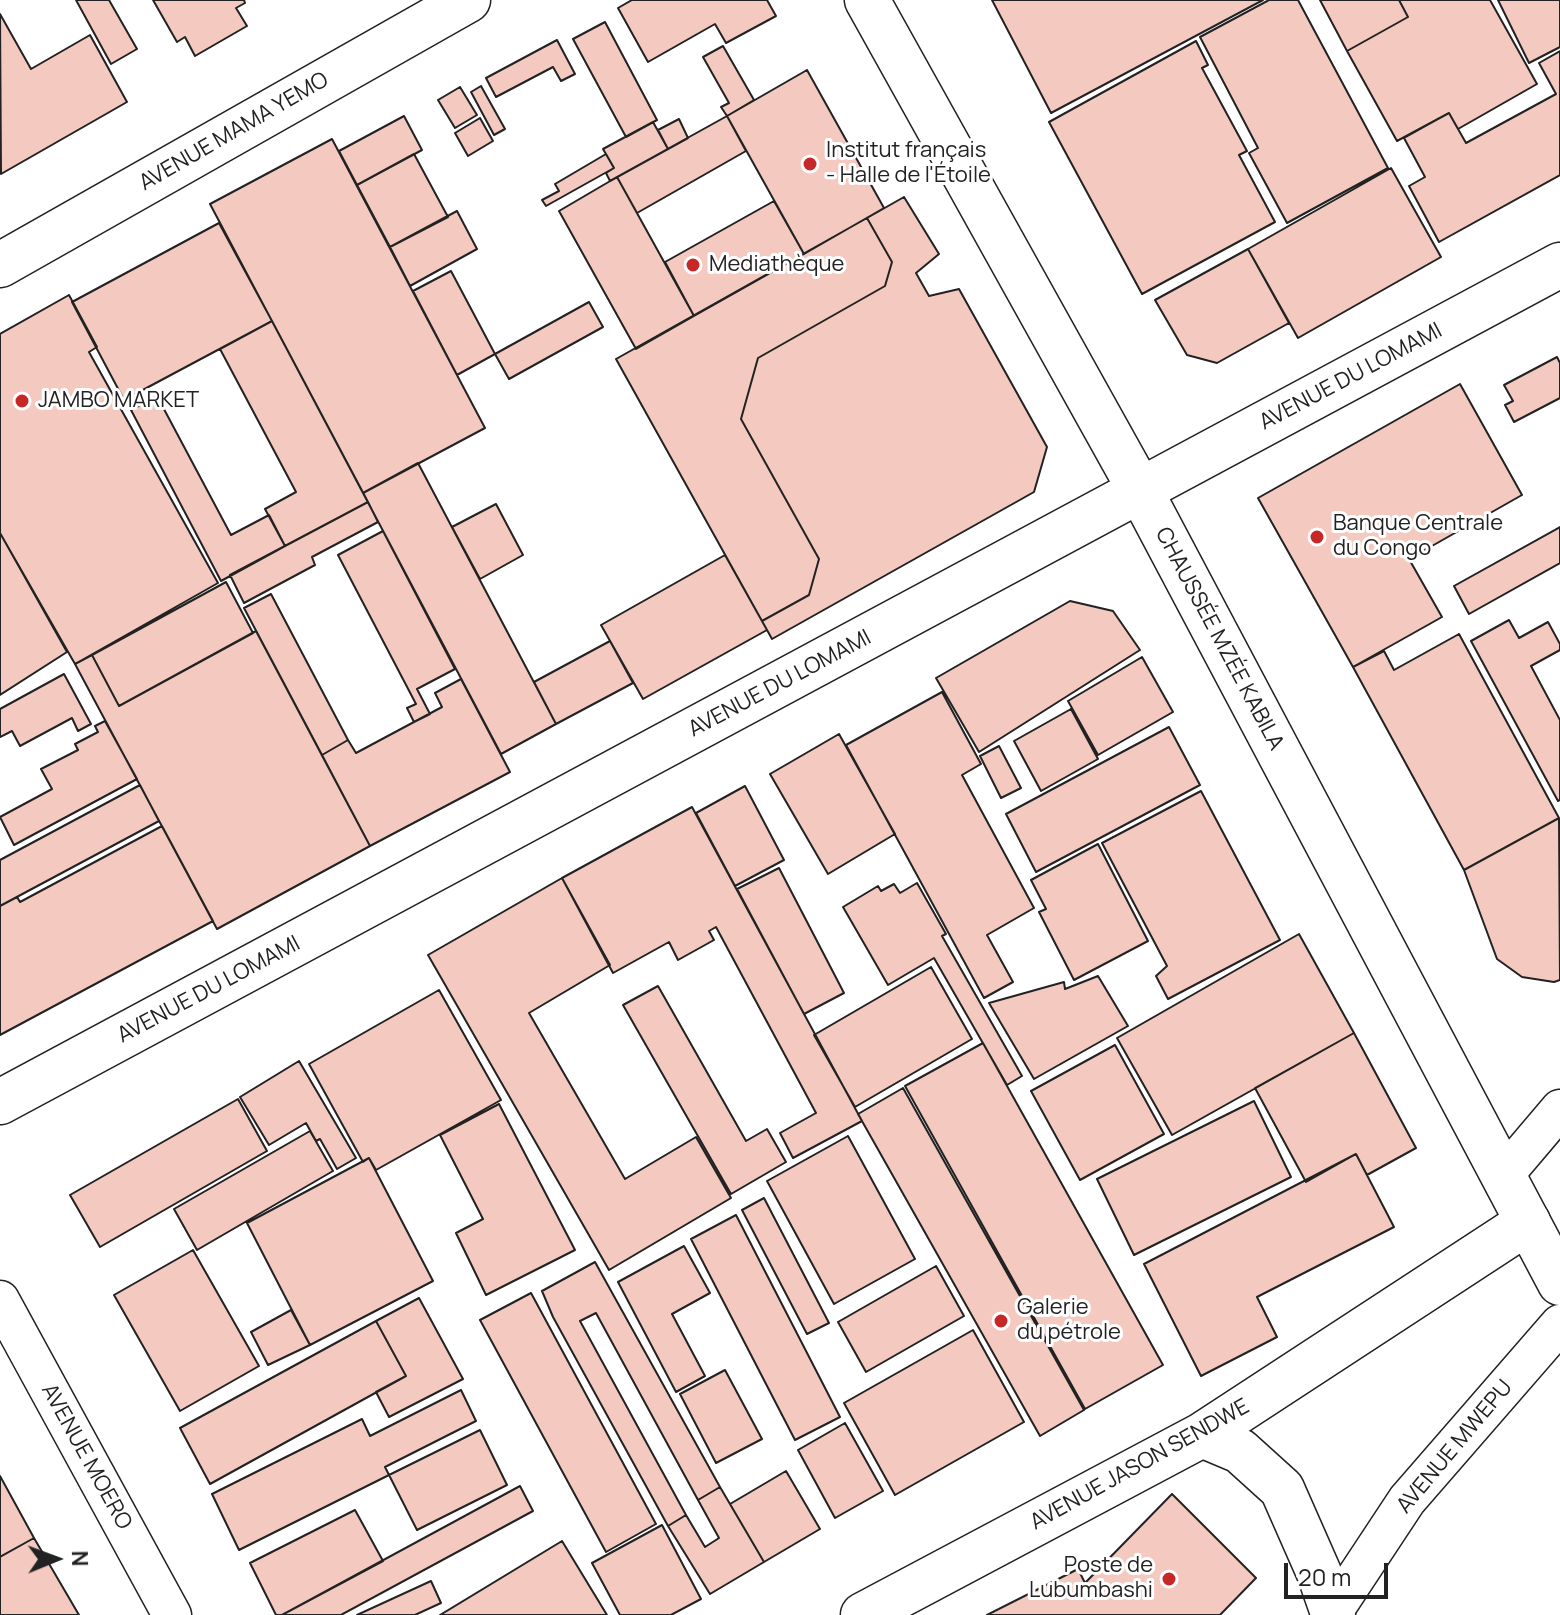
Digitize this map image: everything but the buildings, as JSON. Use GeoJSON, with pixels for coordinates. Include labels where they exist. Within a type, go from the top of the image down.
{"type":"FeatureCollection","features":[{"type":"Feature","properties":{"kind":"main road","name":"AVENUE MAMA YEMO"},"geometry":{"type":"LineString","coordinates":[[0,265],[468,0]]}},
{"type":"Feature","properties":{"kind":"main road","name":"CHAUSSÉE MZÉE KABILA"},"geometry":{"type":"LineString","coordinates":[[867,0],[1140,490],[1528,1222],[1557,1271]]}},
{"type":"Feature","properties":{"kind":"main road","name":"AVENUE DU LOMAMI"},"geometry":{"type":"LineString","coordinates":[[0,1102],[1560,265]]}},
{"type":"Feature","properties":{"kind":"main road","name":"AVENUE JASON SENDWE"},"geometry":{"type":"LineString","coordinates":[[863,1615],[1202,1435],[1528,1222]]}},
{"type":"Feature","properties":{"kind":"main road"},"geometry":{"type":"LineString","coordinates":[[1202,1435],[1240,1451],[1282,1489],[1319,1573],[1332,1614]]}},
{"type":"Feature","properties":{"kind":"street"},"geometry":{"type":"LineString","coordinates":[[1504,1175],[1560,1109]]}},
{"type":"Feature","properties":{"kind":"street","name":"AVENUE MOERO"},"geometry":{"type":"LineString","coordinates":[[0,1300],[172,1615]]}},
{"type":"Feature","properties":{"kind":"street","name":"AVENUE MWEPU"},"geometry":{"type":"LineString","coordinates":[[1332,1614],[1407,1500],[1560,1324]]}},
{"type":"Feature","properties":{"kind":"place","name":"Institut français - Halle de l'Étoile"},"geometry":{"type":"Point","coordinates":[810,164]}},
{"type":"Feature","properties":{"kind":"place","name":"Mediathèque"},"geometry":{"type":"Point","coordinates":[693,265]}},
{"type":"Feature","properties":{"kind":"place","name":"JAMBO MARKET"},"geometry":{"type":"Point","coordinates":[22,401]}},
{"type":"Feature","properties":{"kind":"place","name":"Banque Centrale du Congo"},"geometry":{"type":"Point","coordinates":[1317,537]}},
{"type":"Feature","properties":{"kind":"place","name":"Galerie du pétrole"},"geometry":{"type":"Point","coordinates":[1001,1321]}},
{"type":"Feature","properties":{"kind":"place","name":"Poste de Lubumbashi"},"geometry":{"type":"Point","coordinates":[1169,1579]}}]}
